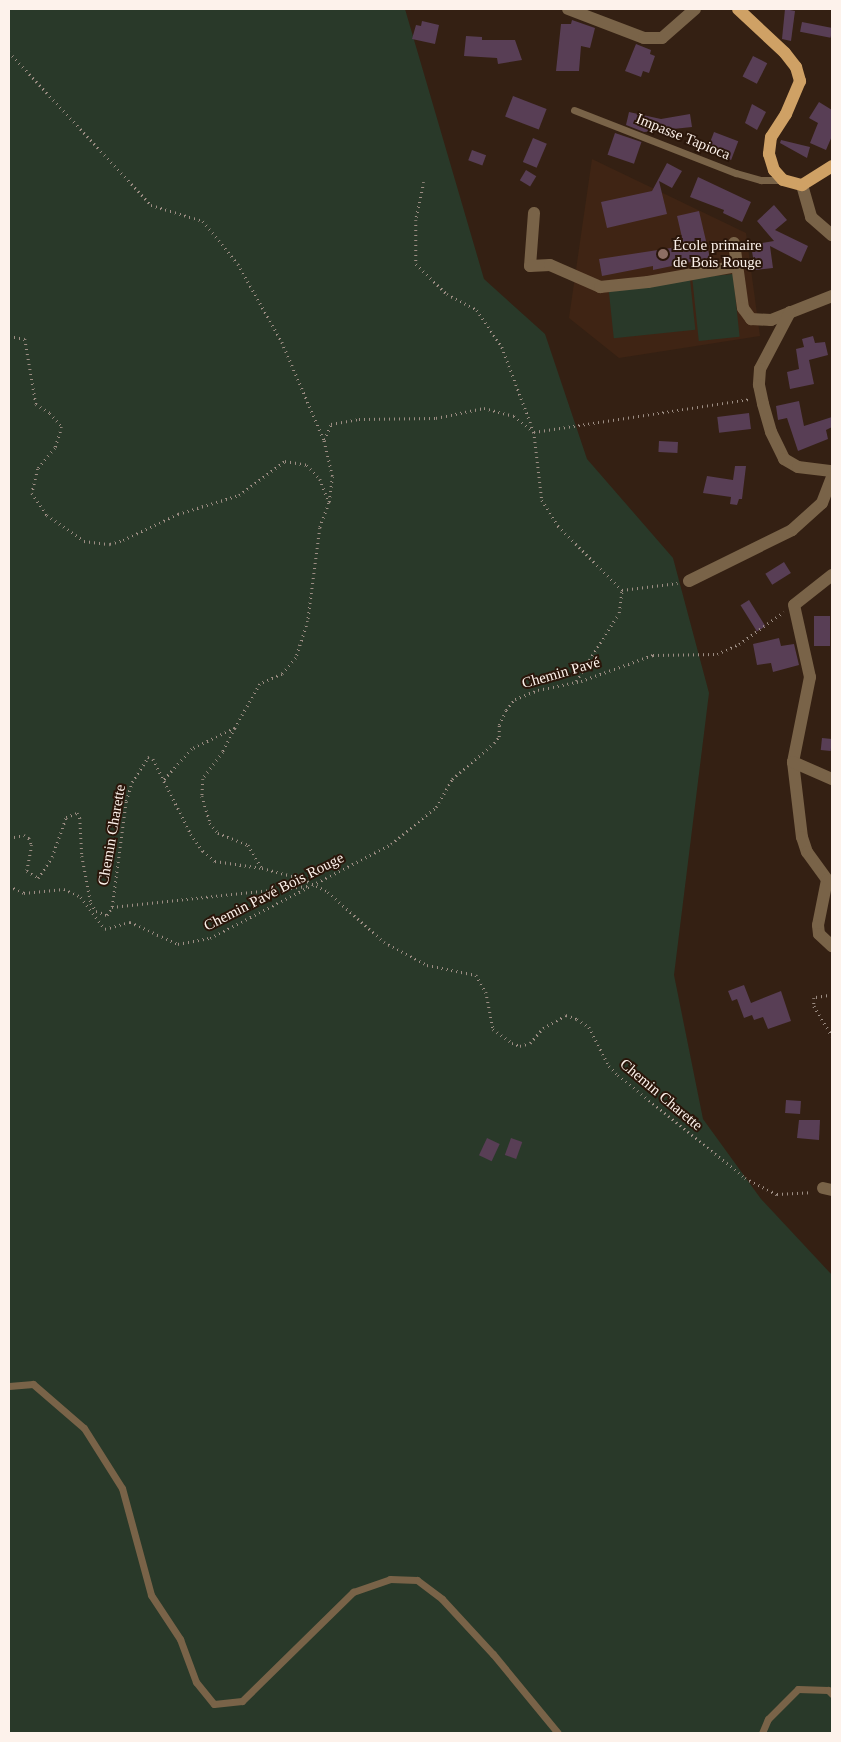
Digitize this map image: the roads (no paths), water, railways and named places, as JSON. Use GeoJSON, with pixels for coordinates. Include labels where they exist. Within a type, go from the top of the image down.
{"type":"FeatureCollection","features":[{"type":"Feature","properties":{"kind":"main road"},"geometry":{"type":"LineString","coordinates":[[738,9],[796,67],[800,81],[796,94],[772,137],[769,154],[774,170],[783,180],[802,185],[832,166]]}},
{"type":"Feature","properties":{"kind":"street"},"geometry":{"type":"LineString","coordinates":[[568,9],[644,38],[662,38],[695,9]]}},
{"type":"Feature","properties":{"kind":"street"},"geometry":{"type":"LineString","coordinates":[[802,185],[811,217],[832,235]]}},
{"type":"Feature","properties":{"kind":"street"},"geometry":{"type":"LineString","coordinates":[[534,213],[530,266],[550,265],[600,286],[648,282],[737,266]]}},
{"type":"Feature","properties":{"kind":"street"},"geometry":{"type":"LineString","coordinates":[[734,243],[743,308],[751,319],[766,320],[832,296]]}},
{"type":"Feature","properties":{"kind":"street"},"geometry":{"type":"LineString","coordinates":[[790,312],[760,369],[758,378],[761,397],[771,432],[784,459],[798,467],[832,470]]}},
{"type":"Feature","properties":{"kind":"street"},"geometry":{"type":"LineString","coordinates":[[689,581],[792,530],[822,502],[832,477]]}},
{"type":"Feature","properties":{"kind":"street"},"geometry":{"type":"LineString","coordinates":[[832,575],[794,605],[810,677],[793,762],[805,845],[827,880],[818,925],[819,934],[832,946]]}},
{"type":"Feature","properties":{"kind":"street"},"geometry":{"type":"LineString","coordinates":[[793,762],[805,764],[832,779]]}},
{"type":"Feature","properties":{"kind":"lane","name":"Impasse Tapioca"},"geometry":{"type":"LineString","coordinates":[[574,110],[736,173],[761,180],[783,180]]}},
{"type":"Feature","properties":{"kind":"lane"},"geometry":{"type":"LineString","coordinates":[[9,1386],[33,1384],[84,1428],[122,1488],[151,1594],[180,1639],[196,1682],[214,1704],[242,1700],[353,1592],[390,1579],[417,1580],[442,1599],[493,1654],[558,1733]]}},
{"type":"Feature","properties":{"kind":"lane"},"geometry":{"type":"LineString","coordinates":[[762,1733],[768,1719],[798,1689],[828,1690],[832,1694]]}},
{"type":"Feature","properties":{"kind":"place","name":"École primaire de Bois Rouge"},"geometry":{"type":"Point","coordinates":[663,254]}}]}
